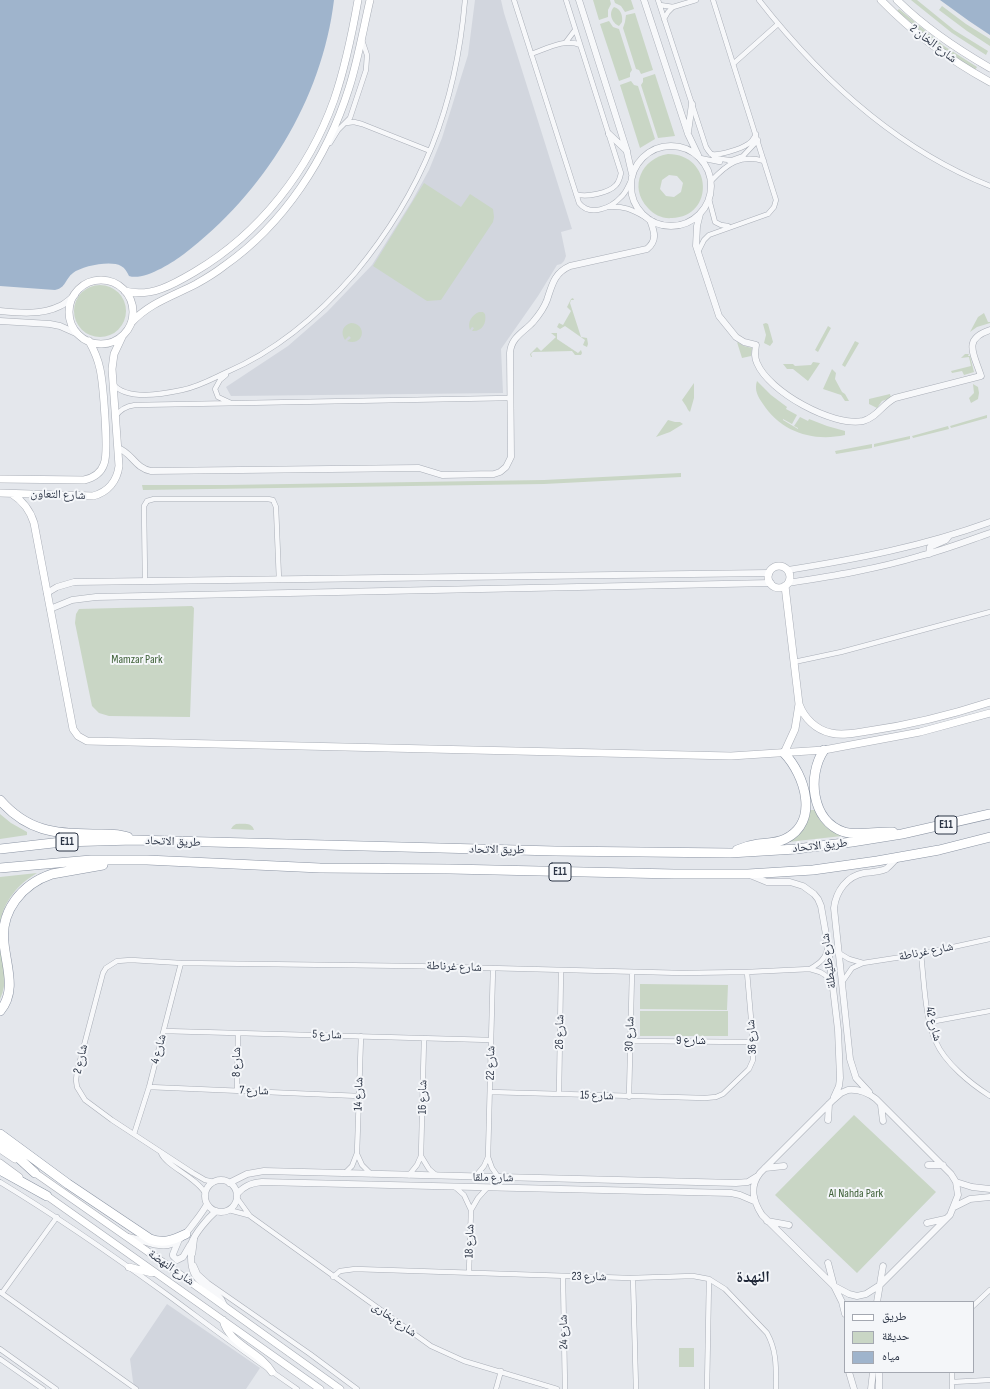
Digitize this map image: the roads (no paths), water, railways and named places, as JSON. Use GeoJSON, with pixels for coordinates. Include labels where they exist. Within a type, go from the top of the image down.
{"type":"FeatureCollection","features":[{"type":"Feature","properties":{"kind":"highway"},"geometry":{"type":"LineString","coordinates":[[824,750],[818,760],[814,779],[818,804],[826,820],[835,827],[850,833],[886,832],[902,834]]}},
{"type":"Feature","properties":{"kind":"highway"},"geometry":{"type":"LineString","coordinates":[[730,853],[751,845],[775,842],[785,839],[794,833],[800,825],[806,806],[803,786],[796,769],[784,753]]}},
{"type":"Feature","properties":{"kind":"highway"},"geometry":{"type":"LineString","coordinates":[[0,800],[8,810],[17,817],[27,823],[47,830],[68,834],[121,835],[134,840]]}},
{"type":"Feature","properties":{"kind":"highway","name":"طريق الاتحاد"},"geometry":{"type":"LineString","coordinates":[[0,849],[62,842],[134,840],[563,852],[730,853],[817,847],[902,834],[990,814]]}},
{"type":"Feature","properties":{"kind":"highway","name":"طريق الاتحاد"},"geometry":{"type":"LineString","coordinates":[[0,868],[91,860],[147,860],[320,868],[748,874],[813,870],[897,858],[990,837]]}},
{"type":"Feature","properties":{"kind":"highway"},"geometry":{"type":"LineString","coordinates":[[0,1011],[6,1001],[10,985],[4,943],[4,926],[9,910],[17,896],[36,880],[52,874],[127,861]]}},
{"type":"Feature","properties":{"kind":"highway"},"geometry":{"type":"LineString","coordinates":[[0,1134],[62,1180],[150,1239],[169,1242],[186,1234]]}},
{"type":"Feature","properties":{"kind":"highway"},"geometry":{"type":"LineString","coordinates":[[0,1141],[35,1172]]}},
{"type":"Feature","properties":{"kind":"highway"},"geometry":{"type":"LineString","coordinates":[[0,1170],[47,1196]]}},
{"type":"Feature","properties":{"kind":"main road"},"geometry":{"type":"LineString","coordinates":[[358,0],[344,68],[328,116],[306,158],[290,184],[275,203],[257,224],[232,246],[190,275],[154,292],[140,294],[125,291],[113,283],[99,280],[85,285],[75,295],[71,303],[70,312],[73,326],[78,334],[88,341],[104,344],[122,337],[128,331],[132,323],[146,309],[210,276],[252,244],[276,218],[298,191],[323,151],[337,121],[357,61],[370,0]]}},
{"type":"Feature","properties":{"kind":"main road","name":"شارع الخان 2"},"geometry":{"type":"LineString","coordinates":[[881,0],[907,26],[964,67],[990,82]]}},
{"type":"Feature","properties":{"kind":"main road","name":"شارع الخان 2"},"geometry":{"type":"LineString","coordinates":[[897,0],[946,40],[990,68]]}},
{"type":"Feature","properties":{"kind":"main road"},"geometry":{"type":"LineString","coordinates":[[125,291],[132,304],[132,323]]}},
{"type":"Feature","properties":{"kind":"main road","name":"شارع التعاون"},"geometry":{"type":"LineString","coordinates":[[0,493],[88,496],[98,494],[109,487],[115,480],[118,473],[119,462],[112,369],[113,359],[122,337]]}},
{"type":"Feature","properties":{"kind":"main road"},"geometry":{"type":"LineString","coordinates":[[88,341],[96,356],[101,376],[107,450],[106,461],[112,463],[119,462]]}},
{"type":"Feature","properties":{"kind":"main road","name":"شارع التعاون"},"geometry":{"type":"LineString","coordinates":[[0,479],[84,480],[92,477],[98,472],[106,461]]}},
{"type":"Feature","properties":{"kind":"main road"},"geometry":{"type":"LineString","coordinates":[[12,494],[24,504],[32,518],[73,729],[78,736],[87,741],[731,756],[824,750],[920,732],[990,713]]}},
{"type":"Feature","properties":{"kind":"main road"},"geometry":{"type":"LineString","coordinates":[[784,753],[795,729],[799,704],[787,585],[790,577],[788,570],[783,567],[778,566],[774,568],[770,573],[769,580],[773,586],[779,588],[787,585]]}},
{"type":"Feature","properties":{"kind":"main road"},"geometry":{"type":"LineString","coordinates":[[799,704],[807,718],[815,726],[824,731],[840,734],[881,729],[911,723],[990,702]]}},
{"type":"Feature","properties":{"kind":"main road","name":"شارع النهضة"},"geometry":{"type":"LineString","coordinates":[[0,1149],[224,1305],[340,1389]]}},
{"type":"Feature","properties":{"kind":"main road","name":"شارع النهضة"},"geometry":{"type":"LineString","coordinates":[[0,1163],[320,1389]]}},
{"type":"Feature","properties":{"kind":"main road"},"geometry":{"type":"LineString","coordinates":[[129,1267],[157,1274]]}},
{"type":"Feature","properties":{"kind":"main road"},"geometry":{"type":"LineString","coordinates":[[223,1320],[226,1329],[232,1336],[265,1363],[272,1372]]}},
{"type":"Feature","properties":{"kind":"street"},"geometry":{"type":"LineString","coordinates":[[113,384],[128,394],[144,394],[177,391],[204,384],[261,356],[282,342],[313,316],[340,289],[364,262],[390,226],[409,196],[430,151],[443,115],[453,78],[460,44],[465,0]]}},
{"type":"Feature","properties":{"kind":"street"},"geometry":{"type":"LineString","coordinates":[[514,0],[576,194],[580,205],[586,209],[594,211],[606,207],[622,197],[636,166],[644,156],[660,148],[677,146],[689,150],[700,158],[717,162],[740,159],[764,161]]}},
{"type":"Feature","properties":{"kind":"street"},"geometry":{"type":"LineString","coordinates":[[566,0],[620,170],[618,183],[610,189],[589,196],[576,194]]}},
{"type":"Feature","properties":{"kind":"street"},"geometry":{"type":"LineString","coordinates":[[118,448],[138,466],[151,471],[419,468],[442,475],[494,474],[504,470],[510,460],[510,353],[511,345],[516,337],[533,323],[540,313],[546,302],[553,281],[560,272],[570,266],[647,249],[652,245],[655,237],[648,219],[634,203],[631,192],[628,152],[579,0]]}},
{"type":"Feature","properties":{"kind":"street"},"geometry":{"type":"LineString","coordinates":[[644,0],[688,134],[706,167],[711,181],[710,199],[715,222],[721,225],[732,226]]}},
{"type":"Feature","properties":{"kind":"street"},"geometry":{"type":"LineString","coordinates":[[664,19],[673,7],[696,0]]}},
{"type":"Feature","properties":{"kind":"street"},"geometry":{"type":"LineString","coordinates":[[698,252],[709,234],[770,212],[774,207],[776,196],[713,0]]}},
{"type":"Feature","properties":{"kind":"street"},"geometry":{"type":"LineString","coordinates":[[759,0],[802,52],[830,80],[861,107],[912,145],[949,167],[990,186]]}},
{"type":"Feature","properties":{"kind":"street"},"geometry":{"type":"LineString","coordinates":[[659,2],[673,7]]}},
{"type":"Feature","properties":{"kind":"street"},"geometry":{"type":"LineString","coordinates":[[659,2],[704,144],[710,154],[717,159],[731,160]]}},
{"type":"Feature","properties":{"kind":"street"},"geometry":{"type":"LineString","coordinates":[[733,64],[778,24]]}},
{"type":"Feature","properties":{"kind":"street"},"geometry":{"type":"LineString","coordinates":[[566,42],[576,30]]}},
{"type":"Feature","properties":{"kind":"street"},"geometry":{"type":"LineString","coordinates":[[323,151],[338,130],[346,123],[352,112],[368,65],[367,55],[361,39]]}},
{"type":"Feature","properties":{"kind":"street"},"geometry":{"type":"LineString","coordinates":[[531,54],[566,42],[580,45]]}},
{"type":"Feature","properties":{"kind":"street"},"geometry":{"type":"LineString","coordinates":[[688,134],[692,104]]}},
{"type":"Feature","properties":{"kind":"street"},"geometry":{"type":"LineString","coordinates":[[352,112],[356,119],[362,124]]}},
{"type":"Feature","properties":{"kind":"street"},"geometry":{"type":"LineString","coordinates":[[346,123],[354,122],[362,124],[430,151]]}},
{"type":"Feature","properties":{"kind":"street"},"geometry":{"type":"LineString","coordinates":[[609,134],[628,152]]}},
{"type":"Feature","properties":{"kind":"street"},"geometry":{"type":"LineString","coordinates":[[710,154],[716,155],[743,147],[750,143],[756,134]]}},
{"type":"Feature","properties":{"kind":"street"},"geometry":{"type":"LineString","coordinates":[[711,181],[725,167],[746,154],[758,140]]}},
{"type":"Feature","properties":{"kind":"street"},"geometry":{"type":"LineString","coordinates":[[606,207],[624,207],[632,209],[648,219],[664,226],[676,226],[687,224],[700,214],[710,199]]}},
{"type":"Feature","properties":{"kind":"street"},"geometry":{"type":"LineString","coordinates":[[700,214],[696,233],[698,252],[719,316],[736,337],[744,342],[756,345],[755,356],[759,368],[773,384],[796,401],[811,409],[834,418],[859,421],[865,420],[874,416],[883,406],[895,398],[981,376],[973,349],[973,344],[974,339],[978,334],[990,330]]}},
{"type":"Feature","properties":{"kind":"street"},"geometry":{"type":"LineString","coordinates":[[0,311],[42,312],[59,307],[75,295]]}},
{"type":"Feature","properties":{"kind":"street"},"geometry":{"type":"LineString","coordinates":[[0,321],[50,324],[60,326],[78,334]]}},
{"type":"Feature","properties":{"kind":"street"},"geometry":{"type":"LineString","coordinates":[[232,370],[220,380],[215,389],[216,394],[223,400],[233,404]]}},
{"type":"Feature","properties":{"kind":"street"},"geometry":{"type":"LineString","coordinates":[[204,384],[215,389]]}},
{"type":"Feature","properties":{"kind":"street"},"geometry":{"type":"LineString","coordinates":[[210,404],[216,394]]}},
{"type":"Feature","properties":{"kind":"street"},"geometry":{"type":"LineString","coordinates":[[115,417],[122,410],[130,406],[510,398]]}},
{"type":"Feature","properties":{"kind":"street"},"geometry":{"type":"LineString","coordinates":[[145,582],[144,508],[146,502],[152,499],[273,500],[276,507],[278,580]]}},
{"type":"Feature","properties":{"kind":"street"},"geometry":{"type":"LineString","coordinates":[[788,570],[865,557],[906,548],[949,536],[990,522]]}},
{"type":"Feature","properties":{"kind":"street"},"geometry":{"type":"LineString","coordinates":[[787,585],[866,570],[929,554],[990,533]]}},
{"type":"Feature","properties":{"kind":"street"},"geometry":{"type":"LineString","coordinates":[[929,554],[930,547],[944,541],[949,536]]}},
{"type":"Feature","properties":{"kind":"street"},"geometry":{"type":"LineString","coordinates":[[47,593],[62,585],[74,582],[770,573]]}},
{"type":"Feature","properties":{"kind":"street"},"geometry":{"type":"LineString","coordinates":[[50,609],[72,600],[96,597],[771,583]]}},
{"type":"Feature","properties":{"kind":"street"},"geometry":{"type":"LineString","coordinates":[[794,662],[841,652],[990,612]]}},
{"type":"Feature","properties":{"kind":"street","name":"شارع طليطلة"},"geometry":{"type":"LineString","coordinates":[[897,858],[883,870],[859,874],[846,882],[835,899],[835,922],[840,953],[853,1072],[859,1082],[870,1094],[943,1165],[956,1182]]}},
{"type":"Feature","properties":{"kind":"street","name":"شارع طليطلة"},"geometry":{"type":"LineString","coordinates":[[748,874],[767,882],[790,882],[803,886],[814,894],[822,909],[838,1030],[840,1078],[837,1092],[831,1102]]}},
{"type":"Feature","properties":{"kind":"street"},"geometry":{"type":"LineString","coordinates":[[824,918],[825,909],[828,908],[832,919],[835,922]]}},
{"type":"Feature","properties":{"kind":"street","name":"شارع غرناطة"},"geometry":{"type":"LineString","coordinates":[[843,981],[852,968],[863,963],[921,954],[990,939]]}},
{"type":"Feature","properties":{"kind":"street"},"geometry":{"type":"LineString","coordinates":[[810,969],[824,958],[828,946]]}},
{"type":"Feature","properties":{"kind":"street","name":"شارع غرناطة"},"geometry":{"type":"LineString","coordinates":[[840,953],[849,959],[863,963]]}},
{"type":"Feature","properties":{"kind":"street","name":"شارع 42"},"geometry":{"type":"LineString","coordinates":[[921,954],[930,1022],[933,1035],[941,1052],[970,1082],[990,1096]]}},
{"type":"Feature","properties":{"kind":"street","name":"شارع غرناطة"},"geometry":{"type":"LineString","coordinates":[[103,973],[111,964],[122,960],[181,963],[493,968],[682,973],[810,969],[825,975],[832,983]]}},
{"type":"Feature","properties":{"kind":"street","name":"شارع 4"},"geometry":{"type":"LineString","coordinates":[[134,1134],[149,1087],[181,963]]}},
{"type":"Feature","properties":{"kind":"street","name":"شارع 22"},"geometry":{"type":"LineString","coordinates":[[493,968],[488,1157],[492,1168],[499,1178]]}},
{"type":"Feature","properties":{"kind":"street","name":"شارع 26"},"geometry":{"type":"LineString","coordinates":[[559,1094],[561,970]]}},
{"type":"Feature","properties":{"kind":"street","name":"شارع 30"},"geometry":{"type":"LineString","coordinates":[[629,1097],[632,972]]}},
{"type":"Feature","properties":{"kind":"street","name":"شارع 36"},"geometry":{"type":"LineString","coordinates":[[705,1098],[716,1097],[723,1094],[749,1068],[753,1060],[753,1042],[747,972]]}},
{"type":"Feature","properties":{"kind":"street","name":"شارع 2"},"geometry":{"type":"LineString","coordinates":[[103,973],[96,994],[76,1080],[77,1087],[85,1100],[161,1153],[197,1176],[214,1182]]}},
{"type":"Feature","properties":{"kind":"street"},"geometry":{"type":"LineString","coordinates":[[930,1022],[990,1011]]}},
{"type":"Feature","properties":{"kind":"street"},"geometry":{"type":"LineString","coordinates":[[838,1030],[843,1046],[846,1048],[849,1046]]}},
{"type":"Feature","properties":{"kind":"street","name":"شارع 5"},"geometry":{"type":"LineString","coordinates":[[164,1031],[491,1040]]}},
{"type":"Feature","properties":{"kind":"street","name":"شارع 8"},"geometry":{"type":"LineString","coordinates":[[237,1090],[238,1033]]}},
{"type":"Feature","properties":{"kind":"street","name":"شارع 14"},"geometry":{"type":"LineString","coordinates":[[344,1174],[352,1166],[357,1152],[361,1036]]}},
{"type":"Feature","properties":{"kind":"street","name":"شارع 16"},"geometry":{"type":"LineString","coordinates":[[409,1175],[417,1165],[421,1156],[424,1038]]}},
{"type":"Feature","properties":{"kind":"street","name":"شارع 9"},"geometry":{"type":"LineString","coordinates":[[630,1041],[753,1042]]}},
{"type":"Feature","properties":{"kind":"street","name":"شارع 7"},"geometry":{"type":"LineString","coordinates":[[149,1087],[359,1096]]}},
{"type":"Feature","properties":{"kind":"street"},"geometry":{"type":"LineString","coordinates":[[870,1094],[859,1090],[848,1090],[831,1102],[757,1176],[753,1189],[754,1201],[767,1221],[834,1286],[849,1294],[857,1296],[874,1290],[930,1233],[946,1219],[954,1207],[958,1195],[956,1182],[972,1187],[990,1189]]}},
{"type":"Feature","properties":{"kind":"street","name":"شارع 15"},"geometry":{"type":"LineString","coordinates":[[490,1092],[705,1098]]}},
{"type":"Feature","properties":{"kind":"street"},"geometry":{"type":"LineString","coordinates":[[828,1120],[831,1102]]}},
{"type":"Feature","properties":{"kind":"street"},"geometry":{"type":"LineString","coordinates":[[881,1104],[883,1121]]}},
{"type":"Feature","properties":{"kind":"street"},"geometry":{"type":"LineString","coordinates":[[357,1152],[362,1165],[371,1174]]}},
{"type":"Feature","properties":{"kind":"street","name":"شارع 2"},"geometry":{"type":"LineString","coordinates":[[161,1153],[164,1158],[200,1185],[205,1193]]}},
{"type":"Feature","properties":{"kind":"street"},"geometry":{"type":"LineString","coordinates":[[421,1156],[429,1169],[438,1176]]}},
{"type":"Feature","properties":{"kind":"street","name":"شارع 22"},"geometry":{"type":"LineString","coordinates":[[475,1177],[481,1170],[488,1157]]}},
{"type":"Feature","properties":{"kind":"street"},"geometry":{"type":"LineString","coordinates":[[928,1165],[943,1165]]}},
{"type":"Feature","properties":{"kind":"street"},"geometry":{"type":"LineString","coordinates":[[765,1168],[784,1166]]}},
{"type":"Feature","properties":{"kind":"street","name":"شارع ملقا"},"geometry":{"type":"LineString","coordinates":[[229,1183],[247,1174],[258,1172],[736,1183],[753,1180],[757,1176]]}},
{"type":"Feature","properties":{"kind":"street"},"geometry":{"type":"LineString","coordinates":[[283,1183],[293,1179],[330,1181],[332,1179],[331,1174]]}},
{"type":"Feature","properties":{"kind":"street"},"geometry":{"type":"LineString","coordinates":[[220,1180],[229,1183],[235,1188],[237,1196],[233,1206],[224,1212],[212,1209],[207,1204],[205,1193],[209,1185],[220,1180]]}},
{"type":"Feature","properties":{"kind":"street"},"geometry":{"type":"LineString","coordinates":[[0,1182],[57,1217],[129,1267],[241,1350],[297,1389]]}},
{"type":"Feature","properties":{"kind":"street","name":"شارع ملقا"},"geometry":{"type":"LineString","coordinates":[[237,1196],[245,1186],[256,1182],[731,1193],[754,1201]]}},
{"type":"Feature","properties":{"kind":"street","name":"شارع 18"},"geometry":{"type":"LineString","coordinates":[[455,1187],[464,1195],[471,1210],[469,1272]]}},
{"type":"Feature","properties":{"kind":"street","name":"شارع 18"},"geometry":{"type":"LineString","coordinates":[[471,1210],[478,1198],[487,1188]]}},
{"type":"Feature","properties":{"kind":"street","name":"شارع بخارى"},"geometry":{"type":"LineString","coordinates":[[237,1196],[250,1216]]}},
{"type":"Feature","properties":{"kind":"street"},"geometry":{"type":"LineString","coordinates":[[954,1207],[970,1199],[990,1197]]}},
{"type":"Feature","properties":{"kind":"street"},"geometry":{"type":"LineString","coordinates":[[127,1237],[162,1246],[172,1245],[178,1242],[186,1234],[207,1204]]}},
{"type":"Feature","properties":{"kind":"street","name":"شارع بخارى"},"geometry":{"type":"LineString","coordinates":[[229,1210],[250,1216],[431,1346],[464,1361],[557,1389]]}},
{"type":"Feature","properties":{"kind":"street"},"geometry":{"type":"LineString","coordinates":[[178,1242],[173,1254],[174,1259],[177,1260],[183,1257],[205,1222],[216,1211]]}},
{"type":"Feature","properties":{"kind":"street"},"geometry":{"type":"LineString","coordinates":[[57,1217],[1,1292],[136,1389]]}},
{"type":"Feature","properties":{"kind":"street"},"geometry":{"type":"LineString","coordinates":[[927,1223],[946,1219]]}},
{"type":"Feature","properties":{"kind":"street"},"geometry":{"type":"LineString","coordinates":[[767,1221],[789,1225]]}},
{"type":"Feature","properties":{"kind":"street","name":"شارع النهضة"},"geometry":{"type":"LineString","coordinates":[[195,1237],[194,1263],[198,1274],[208,1283],[310,1354],[357,1389]]}},
{"type":"Feature","properties":{"kind":"street"},"geometry":{"type":"LineString","coordinates":[[190,1245],[190,1262],[195,1276],[217,1293],[222,1299],[224,1305]]}},
{"type":"Feature","properties":{"kind":"street"},"geometry":{"type":"LineString","coordinates":[[828,1263],[834,1286],[842,1302],[844,1310]]}},
{"type":"Feature","properties":{"kind":"street"},"geometry":{"type":"LineString","coordinates":[[877,1301],[883,1266]]}},
{"type":"Feature","properties":{"kind":"street","name":"شارع 23"},"geometry":{"type":"LineString","coordinates":[[333,1277],[340,1271],[355,1269],[633,1278],[699,1276],[709,1279],[725,1289],[767,1333],[775,1351],[776,1389]]}},
{"type":"Feature","properties":{"kind":"street","name":"شارع 24"},"geometry":{"type":"LineString","coordinates":[[562,1276],[565,1389]]}},
{"type":"Feature","properties":{"kind":"street"},"geometry":{"type":"LineString","coordinates":[[633,1278],[636,1389]]}},
{"type":"Feature","properties":{"kind":"street"},"geometry":{"type":"LineString","coordinates":[[707,1389],[709,1279]]}},
{"type":"Feature","properties":{"kind":"street"},"geometry":{"type":"LineString","coordinates":[[974,1305],[990,1290]]}},
{"type":"Feature","properties":{"kind":"street"},"geometry":{"type":"LineString","coordinates":[[0,1349],[56,1389]]}},
{"type":"Feature","properties":{"kind":"street"},"geometry":{"type":"LineString","coordinates":[[0,1359],[43,1389]]}},
{"type":"Feature","properties":{"kind":"street"},"geometry":{"type":"LineString","coordinates":[[496,1389],[501,1372]]}},
{"type":"Feature","properties":{"kind":"street"},"geometry":{"type":"LineString","coordinates":[[848,1373],[849,1389]]}},
{"type":"Feature","properties":{"kind":"street"},"geometry":{"type":"LineString","coordinates":[[848,1373],[854,1389]]}},
{"type":"Feature","properties":{"kind":"street"},"geometry":{"type":"LineString","coordinates":[[871,1389],[873,1373]]}},
{"type":"Feature","properties":{"kind":"street"},"geometry":{"type":"LineString","coordinates":[[879,1373],[879,1389]]}},
{"type":"Feature","properties":{"kind":"street"},"geometry":{"type":"LineString","coordinates":[[952,1373],[952,1389]]}},
{"type":"Feature","properties":{"kind":"street"},"geometry":{"type":"LineString","coordinates":[[952,1382],[990,1380]]}},
{"type":"Feature","properties":{"kind":"water"},"geometry":{"type":"Polygon","coordinates":[[[0,0],[334,0],[327,37],[317,73],[302,108],[284,142],[240,203],[213,230],[184,254],[150,274],[135,277],[129,276],[124,268],[116,264],[97,265],[77,270],[70,275],[59,289],[55,290],[0,286],[0,0]]]}},
{"type":"Feature","properties":{"kind":"water"},"geometry":{"type":"Polygon","coordinates":[[[940,0],[990,0],[990,35],[969,21],[940,0]]]}},
{"type":"Feature","properties":{"kind":"district","name":"النهدة"},"geometry":{"type":"Point","coordinates":[753,1278]}},
{"type":"Feature","properties":{"kind":"park label","name":"Mamzar Park"},"geometry":{"type":"Point","coordinates":[137,660]}},
{"type":"Feature","properties":{"kind":"park label","name":"Al Nahda Park"},"geometry":{"type":"Point","coordinates":[856,1194]}}]}
